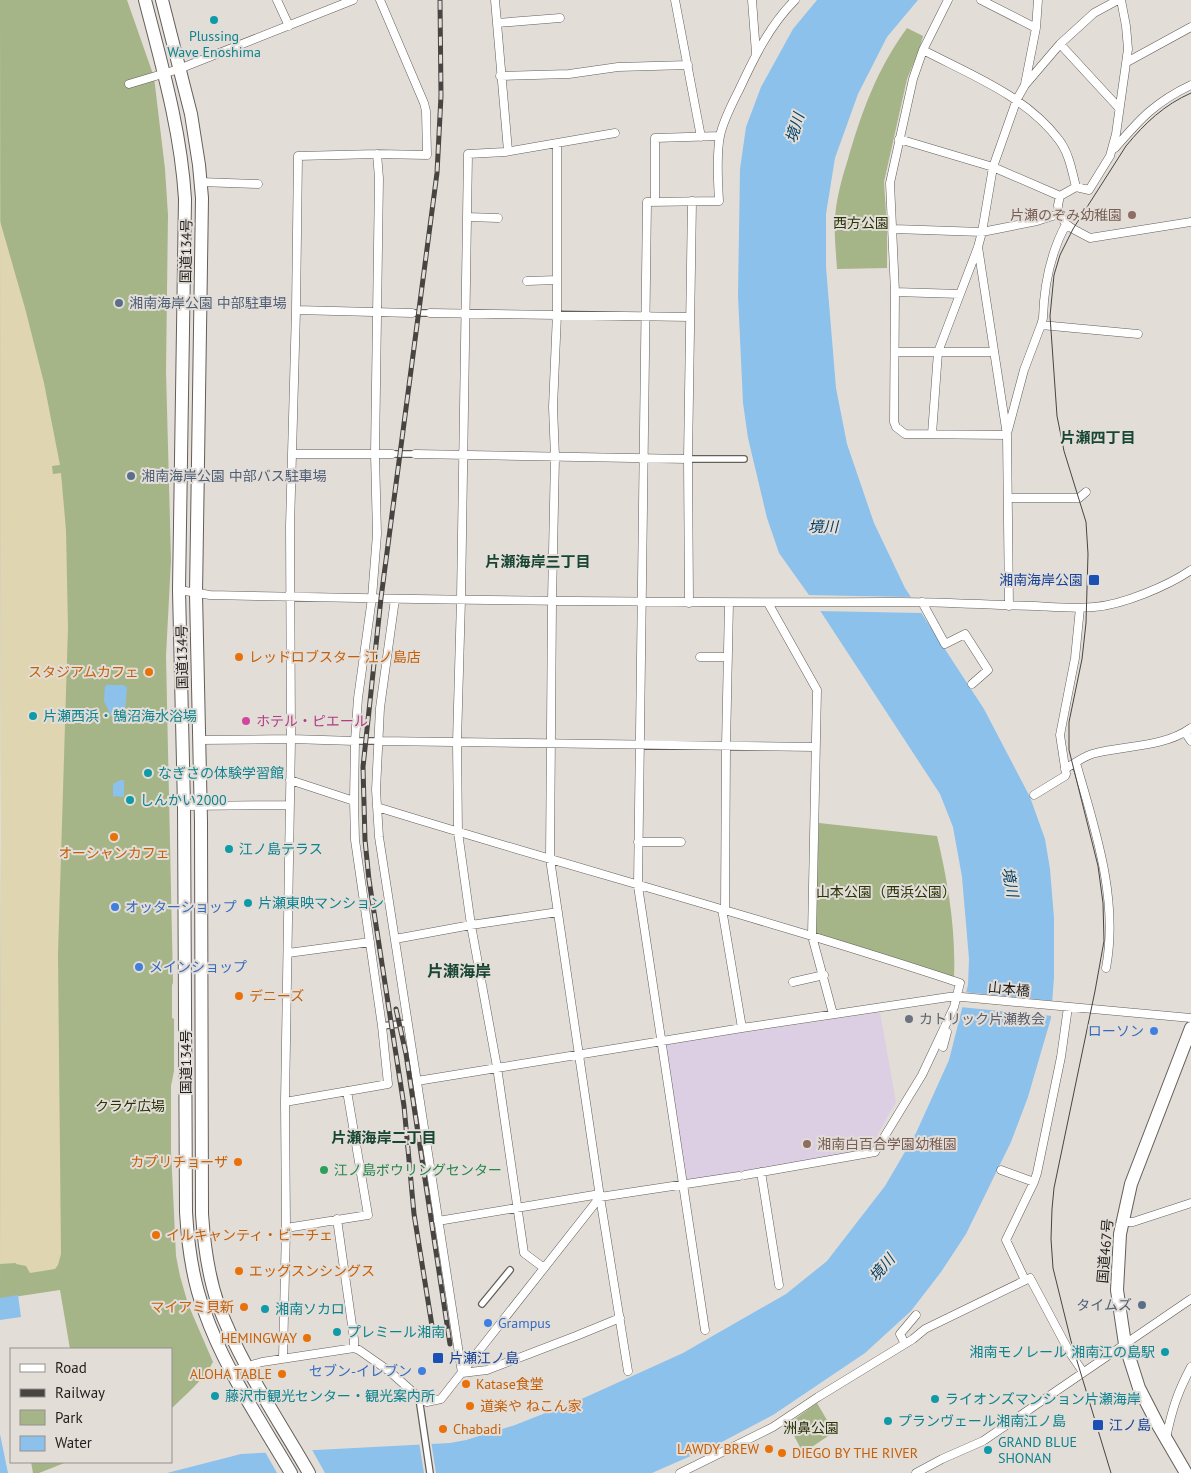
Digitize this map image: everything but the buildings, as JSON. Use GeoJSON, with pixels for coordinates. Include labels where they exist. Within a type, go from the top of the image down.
{"type":"FeatureCollection","features":[{"type":"Feature","properties":{"kind":"highway","name":"国道134号"},"geometry":{"type":"LineString","coordinates":[[145,0],[175,119],[183,166],[185,199],[180,590],[184,806],[187,1240],[193,1274],[203,1310],[232,1371],[291,1473]]}},
{"type":"Feature","properties":{"kind":"highway","name":"国道134号"},"geometry":{"type":"LineString","coordinates":[[162,0],[191,114],[202,198],[196,594],[200,806],[203,1238],[209,1270],[226,1325],[247,1366],[309,1473]]}},
{"type":"Feature","properties":{"kind":"highway","name":"国道467号"},"geometry":{"type":"LineString","coordinates":[[1186,1473],[1166,1440],[1140,1388],[1125,1344],[1117,1290],[1122,1222],[1138,1165],[1191,1028]]}},
{"type":"Feature","properties":{"kind":"street"},"geometry":{"type":"LineString","coordinates":[[277,0],[289,26]]}},
{"type":"Feature","properties":{"kind":"street"},"geometry":{"type":"LineString","coordinates":[[129,84],[180,69],[353,0]]}},
{"type":"Feature","properties":{"kind":"street"},"geometry":{"type":"LineString","coordinates":[[282,1358],[286,1228],[285,1102],[291,739],[292,597],[290,526],[298,156],[427,155],[426,111],[424,103],[380,0]]}},
{"type":"Feature","properties":{"kind":"street"},"geometry":{"type":"LineString","coordinates":[[495,0],[500,76],[508,151]]}},
{"type":"Feature","properties":{"kind":"street"},"geometry":{"type":"LineString","coordinates":[[675,0],[701,137]]}},
{"type":"Feature","properties":{"kind":"street"},"geometry":{"type":"LineString","coordinates":[[752,0],[756,54]]}},
{"type":"Feature","properties":{"kind":"street"},"geometry":{"type":"LineString","coordinates":[[705,1330],[638,886],[647,202],[719,201],[720,136],[732,104],[756,54],[769,32],[795,0]]}},
{"type":"Feature","properties":{"kind":"street"},"geometry":{"type":"LineString","coordinates":[[948,0],[923,50],[913,79],[890,183],[894,229],[894,422],[896,427],[904,434],[1007,435]]}},
{"type":"Feature","properties":{"kind":"street"},"geometry":{"type":"LineString","coordinates":[[981,0],[1036,28]]}},
{"type":"Feature","properties":{"kind":"street"},"geometry":{"type":"LineString","coordinates":[[1025,85],[1036,28],[1038,0]]}},
{"type":"Feature","properties":{"kind":"street"},"geometry":{"type":"LineString","coordinates":[[932,434],[938,352],[978,247],[993,167],[1017,99],[1025,85],[1060,44],[1094,13],[1120,0],[1126,26],[1127,62],[1113,150]]}},
{"type":"Feature","properties":{"kind":"street"},"geometry":{"type":"LineString","coordinates":[[496,22],[560,18]]}},
{"type":"Feature","properties":{"kind":"street"},"geometry":{"type":"LineString","coordinates":[[1127,62],[1191,27]]}},
{"type":"Feature","properties":{"kind":"street"},"geometry":{"type":"LineString","coordinates":[[1060,44],[1119,108]]}},
{"type":"Feature","properties":{"kind":"street"},"geometry":{"type":"LineString","coordinates":[[923,50],[1017,99],[1039,118],[1060,141],[1068,158],[1076,187]]}},
{"type":"Feature","properties":{"kind":"street"},"geometry":{"type":"LineString","coordinates":[[500,76],[569,74],[618,67],[688,65]]}},
{"type":"Feature","properties":{"kind":"street"},"geometry":{"type":"LineString","coordinates":[[1191,85],[1159,102],[1142,117],[1113,150],[1089,190],[1076,187],[1060,196],[1058,205],[1059,214],[1066,224],[1090,238],[1191,222]]}},
{"type":"Feature","properties":{"kind":"street"},"geometry":{"type":"LineString","coordinates":[[544,1268],[524,1253],[497,1067],[471,925],[458,832],[457,742],[462,599],[468,154],[557,144],[562,141],[615,133]]}},
{"type":"Feature","properties":{"kind":"street"},"geometry":{"type":"LineString","coordinates":[[655,202],[655,138],[720,136]]}},
{"type":"Feature","properties":{"kind":"street"},"geometry":{"type":"LineString","coordinates":[[899,139],[993,167],[1060,196]]}},
{"type":"Feature","properties":{"kind":"street"},"geometry":{"type":"LineString","coordinates":[[557,144],[557,314],[553,407],[555,457],[550,859],[628,1371]]}},
{"type":"Feature","properties":{"kind":"street"},"geometry":{"type":"LineString","coordinates":[[285,1102],[388,1084],[382,1026],[355,840],[354,801],[355,741],[372,598],[376,534],[375,454],[379,178],[377,154]]}},
{"type":"Feature","properties":{"kind":"street"},"geometry":{"type":"LineString","coordinates":[[247,184],[248,175]]}},
{"type":"Feature","properties":{"kind":"street"},"geometry":{"type":"LineString","coordinates":[[200,182],[258,184]]}},
{"type":"Feature","properties":{"kind":"street"},"geometry":{"type":"LineString","coordinates":[[688,603],[692,201]]}},
{"type":"Feature","properties":{"kind":"street"},"geometry":{"type":"LineString","coordinates":[[894,229],[982,232],[1037,221],[1059,214]]}},
{"type":"Feature","properties":{"kind":"street"},"geometry":{"type":"LineString","coordinates":[[468,217],[498,218]]}},
{"type":"Feature","properties":{"kind":"street"},"geometry":{"type":"LineString","coordinates":[[1007,435],[1026,364],[1043,318],[1047,275],[1055,248],[1066,224]]}},
{"type":"Feature","properties":{"kind":"street"},"geometry":{"type":"LineString","coordinates":[[978,247],[1007,435],[1009,606]]}},
{"type":"Feature","properties":{"kind":"street"},"geometry":{"type":"LineString","coordinates":[[526,281],[557,280]]}},
{"type":"Feature","properties":{"kind":"street"},"geometry":{"type":"LineString","coordinates":[[895,292],[960,294]]}},
{"type":"Feature","properties":{"kind":"street"},"geometry":{"type":"LineString","coordinates":[[296,310],[690,317]]}},
{"type":"Feature","properties":{"kind":"street"},"geometry":{"type":"LineString","coordinates":[[1041,325],[1138,334]]}},
{"type":"Feature","properties":{"kind":"street"},"geometry":{"type":"LineString","coordinates":[[895,352],[993,352]]}},
{"type":"Feature","properties":{"kind":"street"},"geometry":{"type":"LineString","coordinates":[[293,454],[464,454],[744,459]]}},
{"type":"Feature","properties":{"kind":"street"},"geometry":{"type":"LineString","coordinates":[[1008,498],[1080,498],[1086,492]]}},
{"type":"Feature","properties":{"kind":"street"},"geometry":{"type":"LineString","coordinates":[[180,590],[210,595],[292,597],[688,603],[922,602],[1094,608],[1124,600],[1174,581],[1191,570]]}},
{"type":"Feature","properties":{"kind":"street"},"geometry":{"type":"LineString","coordinates":[[395,599],[380,708],[376,807],[407,1023],[462,1373]]}},
{"type":"Feature","properties":{"kind":"street"},"geometry":{"type":"LineString","coordinates":[[922,602],[944,644],[965,634],[988,670],[972,684]]}},
{"type":"Feature","properties":{"kind":"street"},"geometry":{"type":"LineString","coordinates":[[729,603],[724,910],[742,1028]]}},
{"type":"Feature","properties":{"kind":"street"},"geometry":{"type":"LineString","coordinates":[[768,603],[817,690],[812,936],[833,1014]]}},
{"type":"Feature","properties":{"kind":"street"},"geometry":{"type":"LineString","coordinates":[[1034,795],[1065,776],[1060,735],[1076,650],[1080,608]]}},
{"type":"Feature","properties":{"kind":"street"},"geometry":{"type":"LineString","coordinates":[[700,656],[728,657]]}},
{"type":"Feature","properties":{"kind":"street"},"geometry":{"type":"LineString","coordinates":[[1065,769],[1091,755],[1149,744],[1188,730],[1191,741]]}},
{"type":"Feature","properties":{"kind":"street"},"geometry":{"type":"LineString","coordinates":[[199,740],[291,739],[815,747]]}},
{"type":"Feature","properties":{"kind":"street"},"geometry":{"type":"LineString","coordinates":[[1076,763],[1107,883],[1110,946],[1106,968]]}},
{"type":"Feature","properties":{"kind":"street"},"geometry":{"type":"LineString","coordinates":[[290,780],[354,801]]}},
{"type":"Feature","properties":{"kind":"street"},"geometry":{"type":"LineString","coordinates":[[184,806],[290,805]]}},
{"type":"Feature","properties":{"kind":"street"},"geometry":{"type":"LineString","coordinates":[[376,807],[812,936],[960,983],[960,997],[922,1075],[875,1152],[683,1186],[600,1195],[438,1221]]}},
{"type":"Feature","properties":{"kind":"street"},"geometry":{"type":"LineString","coordinates":[[638,842],[681,842]]}},
{"type":"Feature","properties":{"kind":"street"},"geometry":{"type":"LineString","coordinates":[[395,939],[558,912]]}},
{"type":"Feature","properties":{"kind":"street"},"geometry":{"type":"LineString","coordinates":[[288,953],[370,942]]}},
{"type":"Feature","properties":{"kind":"street"},"geometry":{"type":"LineString","coordinates":[[793,982],[824,975]]}},
{"type":"Feature","properties":{"kind":"street","name":"山本橋"},"geometry":{"type":"LineString","coordinates":[[417,1081],[742,1028],[960,997],[1191,1018]]}},
{"type":"Feature","properties":{"kind":"street"},"geometry":{"type":"LineString","coordinates":[[943,1047],[954,1008]]}},
{"type":"Feature","properties":{"kind":"street"},"geometry":{"type":"LineString","coordinates":[[1025,1280],[1006,1240],[1037,1173],[1059,1066],[1068,1008]]}},
{"type":"Feature","properties":{"kind":"street"},"geometry":{"type":"LineString","coordinates":[[382,1026],[407,1023]]}},
{"type":"Feature","properties":{"kind":"street"},"geometry":{"type":"LineString","coordinates":[[286,1228],[368,1215],[347,1091]]}},
{"type":"Feature","properties":{"kind":"street"},"geometry":{"type":"LineString","coordinates":[[1001,1170],[1034,1182]]}},
{"type":"Feature","properties":{"kind":"street"},"geometry":{"type":"LineString","coordinates":[[761,1172],[779,1286]]}},
{"type":"Feature","properties":{"kind":"street"},"geometry":{"type":"LineString","coordinates":[[232,1371],[282,1358],[354,1348],[389,1371],[419,1398],[427,1402],[441,1399],[600,1195]]}},
{"type":"Feature","properties":{"kind":"street"},"geometry":{"type":"LineString","coordinates":[[1122,1222],[1133,1222],[1191,1203]]}},
{"type":"Feature","properties":{"kind":"street"},"geometry":{"type":"LineString","coordinates":[[337,1219],[354,1348]]}},
{"type":"Feature","properties":{"kind":"street"},"geometry":{"type":"LineString","coordinates":[[482,1304],[510,1270]]}},
{"type":"Feature","properties":{"kind":"street"},"geometry":{"type":"LineString","coordinates":[[680,1473],[692,1470],[773,1427],[818,1396],[926,1330],[1030,1278],[1070,1353],[1083,1372]]}},
{"type":"Feature","properties":{"kind":"street"},"geometry":{"type":"LineString","coordinates":[[916,1473],[983,1441],[1191,1299]]}},
{"type":"Feature","properties":{"kind":"street"},"geometry":{"type":"LineString","coordinates":[[905,1344],[900,1334],[916,1315]]}},
{"type":"Feature","properties":{"kind":"street"},"geometry":{"type":"LineString","coordinates":[[462,1373],[487,1370],[620,1318]]}},
{"type":"Feature","properties":{"kind":"street"},"geometry":{"type":"LineString","coordinates":[[1166,1440],[1173,1404],[1178,1390],[1191,1367]]}},
{"type":"Feature","properties":{"kind":"street"},"geometry":{"type":"LineString","coordinates":[[419,1398],[430,1473]]}},
{"type":"Feature","properties":{"kind":"shaded area"},"geometry":{"type":"Polygon","coordinates":[[[880,1012],[896,1102],[869,1150],[689,1181],[686,1178],[665,1047],[667,1044],[880,1012]]]}},
{"type":"Feature","properties":{"kind":"green space","name":"クラゲ広場"},"geometry":{"type":"Polygon","coordinates":[[[0,0],[127,0],[154,77],[165,169],[168,215],[166,371],[171,560],[166,656],[173,983],[172,1018],[174,1019],[171,1150],[176,1256],[188,1304],[213,1362],[199,1381],[172,1408],[172,1348],[70,1348],[60,1290],[0,1299],[0,0]]]}},
{"type":"Feature","properties":{"kind":"green space","name":"西方公園"},"geometry":{"type":"Polygon","coordinates":[[[907,28],[923,36],[907,79],[884,182],[887,268],[837,269],[835,219],[838,196],[844,174],[859,124],[872,91],[887,59],[907,28]]]}},
{"type":"Feature","properties":{"kind":"green space","name":"山本公園（西浜公園）"},"geometry":{"type":"Polygon","coordinates":[[[819,823],[937,836],[950,906],[954,942],[954,978],[815,934],[819,823]]]}},
{"type":"Feature","properties":{"kind":"green space","name":"洲鼻公園"},"geometry":{"type":"Polygon","coordinates":[[[817,1403],[834,1432],[803,1453],[788,1424],[817,1403]]]}},
{"type":"Feature","properties":{"kind":"green space"},"geometry":{"type":"Polygon","coordinates":[[[31,1463],[64,1463],[39,1473],[33,1473],[31,1463]]]}},
{"type":"Feature","properties":{"kind":"sand","name":"片瀬西浜・鵠沼海水浴場"},"geometry":{"type":"Polygon","coordinates":[[[0,221],[44,383],[60,465],[52,466],[53,474],[61,473],[66,530],[68,627],[58,954],[61,1254],[55,1269],[30,1273],[26,1266],[16,1263],[0,1264],[0,221]]]}},
{"type":"Feature","properties":{"kind":"water","name":"境川"},"geometry":{"type":"Polygon","coordinates":[[[817,0],[918,0],[887,37],[858,94],[835,158],[826,214],[826,267],[836,388],[847,444],[874,523],[905,588],[984,709],[1030,797],[1045,839],[1050,869],[1054,918],[1054,977],[1051,1018],[1028,1097],[1011,1142],[966,1234],[941,1272],[911,1311],[865,1353],[773,1415],[718,1444],[652,1473],[167,1473],[241,1454],[450,1443],[466,1440],[515,1425],[586,1397],[683,1353],[786,1294],[827,1261],[885,1186],[916,1133],[949,1060],[968,985],[969,959],[962,877],[953,827],[940,794],[821,612],[779,553],[767,518],[748,438],[743,403],[738,295],[740,169],[746,127],[761,87],[793,29],[817,0]]]}},
{"type":"Feature","properties":{"kind":"water"},"geometry":{"type":"Polygon","coordinates":[[[123,685],[127,687],[125,711],[122,711],[117,717],[111,716],[104,701],[105,686],[123,685]]]}},
{"type":"Feature","properties":{"kind":"water"},"geometry":{"type":"Polygon","coordinates":[[[124,780],[124,797],[113,797],[113,784],[124,780]]]}},
{"type":"Feature","properties":{"kind":"water"},"geometry":{"type":"Polygon","coordinates":[[[18,1295],[21,1317],[0,1320],[0,1298],[18,1295]]]}},
{"type":"Feature","properties":{"kind":"water"},"geometry":{"type":"Polygon","coordinates":[[[0,1434],[8,1473],[0,1473],[0,1434]]]}},
{"type":"Feature","properties":{"kind":"pier"},"geometry":{"type":"Polygon","coordinates":[[[805,595],[911,597],[922,613],[817,611],[805,595]]]}},
{"type":"Feature","properties":{"kind":"pier"},"geometry":{"type":"Polygon","coordinates":[[[963,992],[1054,1001],[1052,1016],[960,1007],[963,992]]]}},
{"type":"Feature","properties":{"kind":"pier"},"geometry":{"type":"Polygon","coordinates":[[[431,1441],[436,1473],[424,1473],[419,1442],[431,1441]]]}},
{"type":"Feature","properties":{"kind":"pier"},"geometry":{"type":"Polygon","coordinates":[[[311,1448],[325,1473],[277,1473],[264,1450],[311,1448]]]}},
{"type":"Feature","properties":{"kind":"tram line"},"geometry":{"type":"LineString","coordinates":[[1111,1473],[1071,1341],[1053,1268],[1051,1239],[1054,1188],[1104,941],[1103,903],[1098,866],[1069,750],[1069,722],[1082,659],[1086,623],[1088,554],[1086,522],[1064,451],[1057,416],[1050,316],[1054,275],[1060,255],[1073,229],[1126,146],[1148,122],[1172,103],[1191,93]]}},
{"type":"Feature","properties":{"kind":"railway"},"geometry":{"type":"LineString","coordinates":[[433,1332],[414,1214],[404,1106],[369,880],[365,840],[363,767],[381,598],[437,173],[441,96],[440,0]]}},
{"type":"Feature","properties":{"kind":"railway"},"geometry":{"type":"LineString","coordinates":[[396,1009],[406,1054],[450,1344]]}},
{"type":"Feature","properties":{"kind":"place","name":"Plussing Wave Enoshima"},"geometry":{"type":"Point","coordinates":[214,20]}},
{"type":"Feature","properties":{"kind":"place","name":"片瀬のぞみ幼稚園"},"geometry":{"type":"Point","coordinates":[1132,215]}},
{"type":"Feature","properties":{"kind":"place","name":"湘南海岸公園 中部駐車場"},"geometry":{"type":"Point","coordinates":[119,303]}},
{"type":"Feature","properties":{"kind":"place","name":"湘南海岸公園 中部バス駐車場"},"geometry":{"type":"Point","coordinates":[131,476]}},
{"type":"Feature","properties":{"kind":"place","name":"湘南海岸公園"},"geometry":{"type":"Point","coordinates":[1094,580]}},
{"type":"Feature","properties":{"kind":"place","name":"レッドロブスター 江ノ島店"},"geometry":{"type":"Point","coordinates":[239,657]}},
{"type":"Feature","properties":{"kind":"place","name":"スタジアムカフェ"},"geometry":{"type":"Point","coordinates":[149,672]}},
{"type":"Feature","properties":{"kind":"place","name":"片瀬西浜・鵠沼海水浴場"},"geometry":{"type":"Point","coordinates":[33,716]}},
{"type":"Feature","properties":{"kind":"place","name":"ホテル・ピエール"},"geometry":{"type":"Point","coordinates":[246,721]}},
{"type":"Feature","properties":{"kind":"place","name":"なぎさの体験学習館"},"geometry":{"type":"Point","coordinates":[148,773]}},
{"type":"Feature","properties":{"kind":"place","name":"しんかい2000"},"geometry":{"type":"Point","coordinates":[130,800]}},
{"type":"Feature","properties":{"kind":"place","name":"オーシャンカフェ"},"geometry":{"type":"Point","coordinates":[114,837]}},
{"type":"Feature","properties":{"kind":"place","name":"江ノ島テラス"},"geometry":{"type":"Point","coordinates":[229,849]}},
{"type":"Feature","properties":{"kind":"place","name":"片瀬東映マンション"},"geometry":{"type":"Point","coordinates":[248,903]}},
{"type":"Feature","properties":{"kind":"place","name":"オッターショップ"},"geometry":{"type":"Point","coordinates":[115,907]}},
{"type":"Feature","properties":{"kind":"place","name":"メインショップ"},"geometry":{"type":"Point","coordinates":[139,967]}},
{"type":"Feature","properties":{"kind":"place","name":"デニーズ"},"geometry":{"type":"Point","coordinates":[239,996]}},
{"type":"Feature","properties":{"kind":"place","name":"カトリック片瀬教会"},"geometry":{"type":"Point","coordinates":[909,1019]}},
{"type":"Feature","properties":{"kind":"place","name":"ローソン"},"geometry":{"type":"Point","coordinates":[1154,1031]}},
{"type":"Feature","properties":{"kind":"place","name":"湘南白百合学園幼稚園"},"geometry":{"type":"Point","coordinates":[807,1144]}},
{"type":"Feature","properties":{"kind":"place","name":"カプリチョーザ"},"geometry":{"type":"Point","coordinates":[238,1162]}},
{"type":"Feature","properties":{"kind":"place","name":"江ノ島ボウリングセンター"},"geometry":{"type":"Point","coordinates":[324,1170]}},
{"type":"Feature","properties":{"kind":"place","name":"イルキャンティ・ビーチェ"},"geometry":{"type":"Point","coordinates":[156,1235]}},
{"type":"Feature","properties":{"kind":"place","name":"エッグスンシングス"},"geometry":{"type":"Point","coordinates":[239,1271]}},
{"type":"Feature","properties":{"kind":"place","name":"タイムズ"},"geometry":{"type":"Point","coordinates":[1142,1305]}},
{"type":"Feature","properties":{"kind":"place","name":"マイアミ貝新"},"geometry":{"type":"Point","coordinates":[244,1307]}},
{"type":"Feature","properties":{"kind":"place","name":"湘南ソカロ"},"geometry":{"type":"Point","coordinates":[265,1309]}},
{"type":"Feature","properties":{"kind":"place","name":"Grampus"},"geometry":{"type":"Point","coordinates":[488,1323]}},
{"type":"Feature","properties":{"kind":"place","name":"プレミール湘南"},"geometry":{"type":"Point","coordinates":[337,1332]}},
{"type":"Feature","properties":{"kind":"place","name":"HEMINGWAY"},"geometry":{"type":"Point","coordinates":[307,1338]}},
{"type":"Feature","properties":{"kind":"place","name":"湘南モノレール 湘南江の島駅"},"geometry":{"type":"Point","coordinates":[1165,1352]}},
{"type":"Feature","properties":{"kind":"place","name":"片瀬江ノ島"},"geometry":{"type":"Point","coordinates":[438,1358]}},
{"type":"Feature","properties":{"kind":"place","name":"セブン-イレブン"},"geometry":{"type":"Point","coordinates":[422,1371]}},
{"type":"Feature","properties":{"kind":"place","name":"ALOHA TABLE"},"geometry":{"type":"Point","coordinates":[282,1374]}},
{"type":"Feature","properties":{"kind":"place","name":"Katase食堂"},"geometry":{"type":"Point","coordinates":[466,1384]}},
{"type":"Feature","properties":{"kind":"place","name":"藤沢市観光センター・観光案内所"},"geometry":{"type":"Point","coordinates":[215,1396]}},
{"type":"Feature","properties":{"kind":"place","name":"ライオンズマンション片瀬海岸"},"geometry":{"type":"Point","coordinates":[935,1399]}},
{"type":"Feature","properties":{"kind":"place","name":"道楽や ねこん家"},"geometry":{"type":"Point","coordinates":[470,1406]}},
{"type":"Feature","properties":{"kind":"place","name":"プランヴェール湘南江ノ島"},"geometry":{"type":"Point","coordinates":[888,1421]}},
{"type":"Feature","properties":{"kind":"place","name":"江ノ島"},"geometry":{"type":"Point","coordinates":[1098,1425]}},
{"type":"Feature","properties":{"kind":"place","name":"Chabadi"},"geometry":{"type":"Point","coordinates":[443,1429]}},
{"type":"Feature","properties":{"kind":"place","name":"LAWDY BREW"},"geometry":{"type":"Point","coordinates":[769,1449]}},
{"type":"Feature","properties":{"kind":"place","name":"GRAND BLUE SHONAN"},"geometry":{"type":"Point","coordinates":[988,1450]}},
{"type":"Feature","properties":{"kind":"place","name":"DIEGO BY THE RIVER"},"geometry":{"type":"Point","coordinates":[782,1453]}},
{"type":"Feature","properties":{"kind":"district","name":"片瀬四丁目"},"geometry":{"type":"Point","coordinates":[1098,438]}},
{"type":"Feature","properties":{"kind":"district","name":"片瀬海岸三丁目"},"geometry":{"type":"Point","coordinates":[538,562]}},
{"type":"Feature","properties":{"kind":"district","name":"片瀬海岸"},"geometry":{"type":"Point","coordinates":[459,971]}},
{"type":"Feature","properties":{"kind":"district","name":"片瀬海岸二丁目"},"geometry":{"type":"Point","coordinates":[384,1138]}}]}
